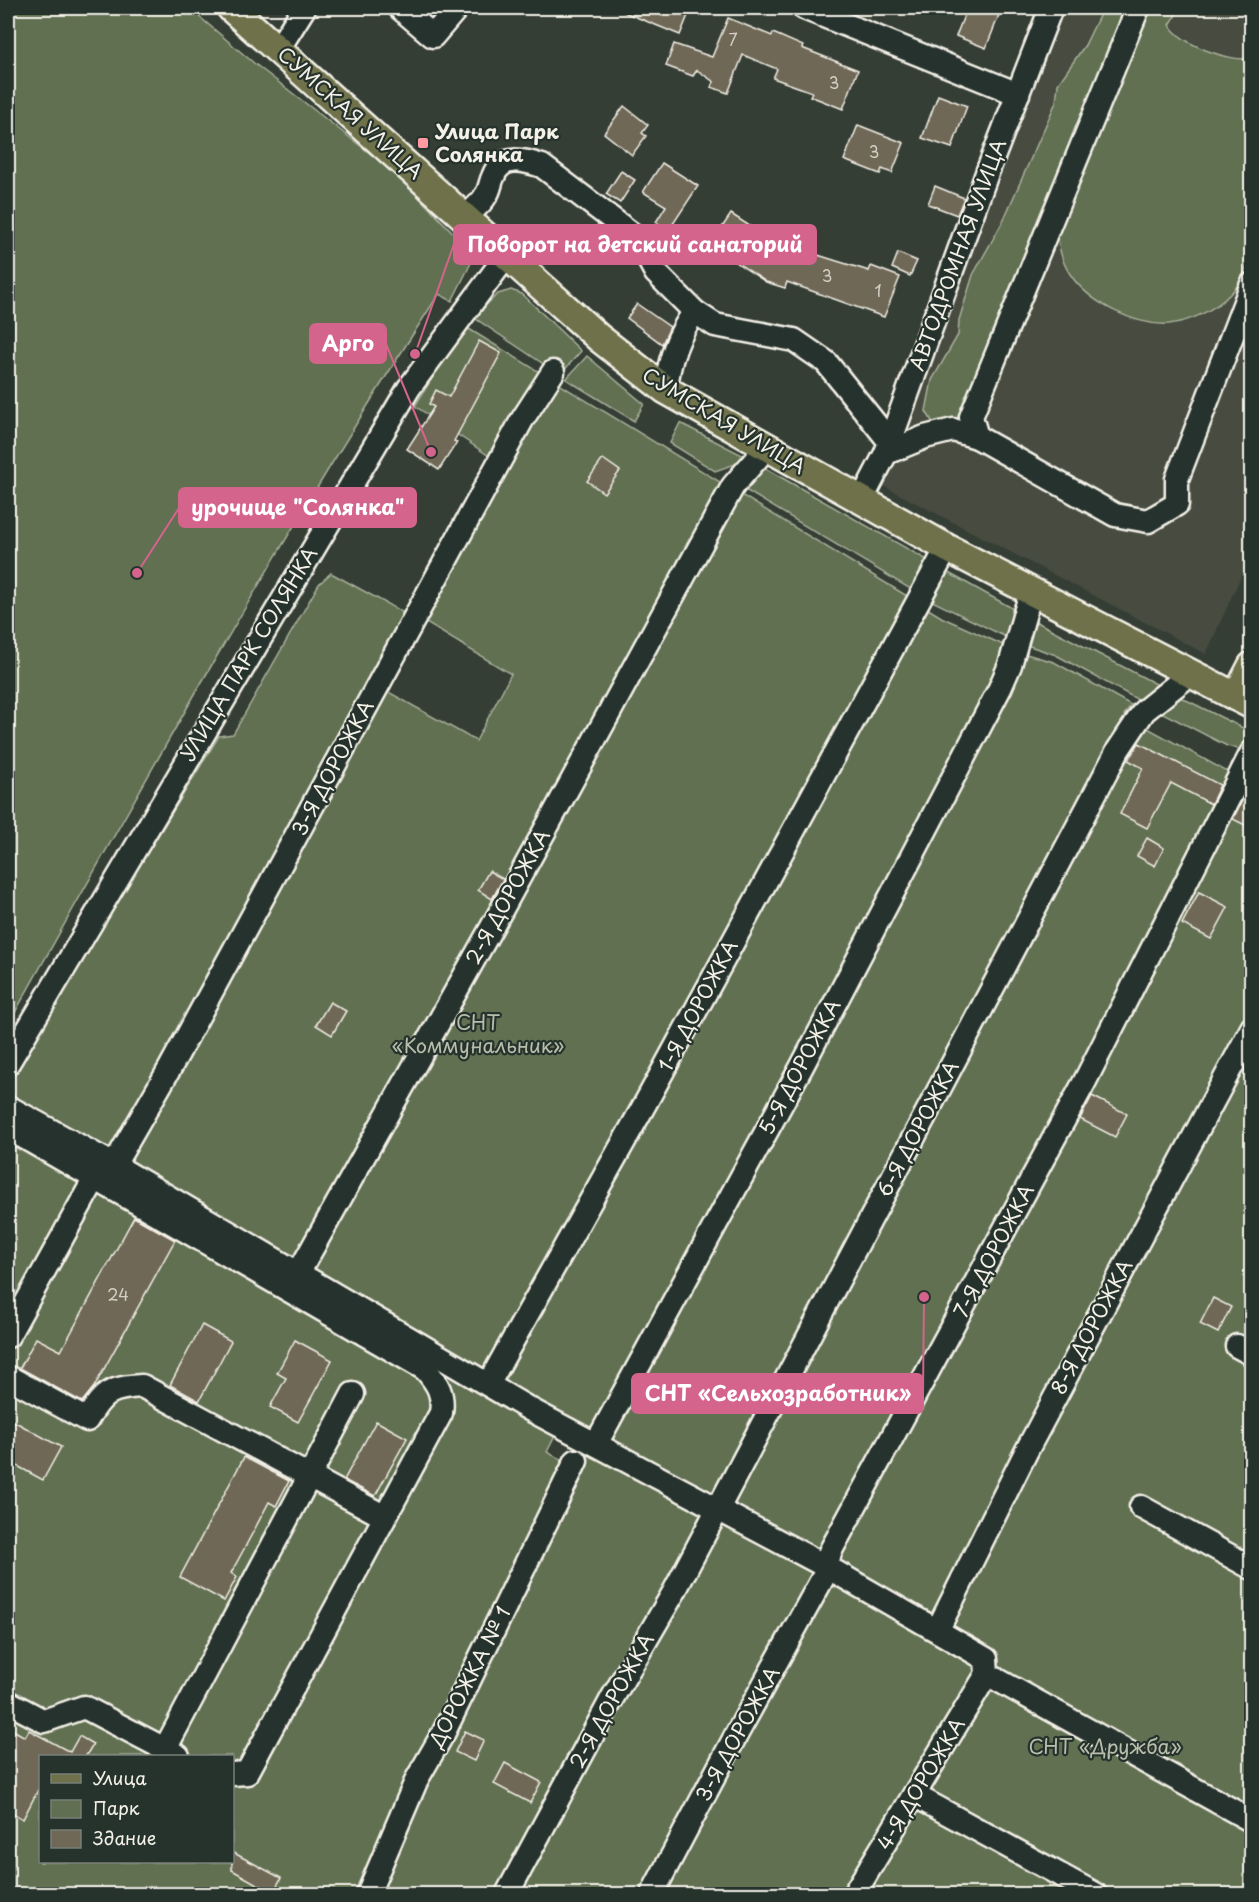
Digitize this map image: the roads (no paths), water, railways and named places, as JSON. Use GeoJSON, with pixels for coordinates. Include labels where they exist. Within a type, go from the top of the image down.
{"type":"FeatureCollection","features":[{"type":"Feature","properties":{"kind":"main road","name":"СУМСКАЯ УЛИЦА"},"geometry":{"type":"LineString","coordinates":[[231,8],[466,216],[599,338],[666,390],[947,548],[1244,701]]}},
{"type":"Feature","properties":{"kind":"main road"},"geometry":{"type":"LineString","coordinates":[[1244,701],[1251,666]]}},
{"type":"Feature","properties":{"kind":"street"},"geometry":{"type":"LineString","coordinates":[[272,43],[304,8]]}},
{"type":"Feature","properties":{"kind":"street"},"geometry":{"type":"LineString","coordinates":[[400,8],[433,36],[457,8]]}},
{"type":"Feature","properties":{"kind":"street"},"geometry":{"type":"LineString","coordinates":[[804,8],[1018,94]]}},
{"type":"Feature","properties":{"kind":"street","name":"АВТОДРОМНАЯ УЛИЦА"},"geometry":{"type":"LineString","coordinates":[[861,501],[888,447],[1051,8]]}},
{"type":"Feature","properties":{"kind":"street"},"geometry":{"type":"LineString","coordinates":[[977,437],[971,417],[1138,8]]}},
{"type":"Feature","properties":{"kind":"street"},"geometry":{"type":"LineString","coordinates":[[466,216],[486,195],[493,174],[500,165],[511,160],[526,160],[542,166],[636,238],[656,273],[695,312],[715,325],[794,340],[826,362],[888,447],[953,430],[977,437],[1115,515],[1148,521],[1177,504],[1177,479],[1251,284]]}},
{"type":"Feature","properties":{"kind":"street","name":"УЛИЦА ПАРК СОЛЯНКА"},"geometry":{"type":"LineString","coordinates":[[8,1063],[409,388],[507,255]]}},
{"type":"Feature","properties":{"kind":"street"},"geometry":{"type":"LineString","coordinates":[[666,390],[667,371],[686,323],[695,312]]}},
{"type":"Feature","properties":{"kind":"street","name":"3-Я ДОРОЖКА"},"geometry":{"type":"LineString","coordinates":[[114,1165],[170,1068],[522,420],[553,372]]}},
{"type":"Feature","properties":{"kind":"street","name":"2-Я ДОРОЖКА"},"geometry":{"type":"LineString","coordinates":[[299,1272],[733,486],[766,448]]}},
{"type":"Feature","properties":{"kind":"street","name":"1-Я ДОРОЖКА"},"geometry":{"type":"LineString","coordinates":[[489,1383],[652,1091],[947,548]]}},
{"type":"Feature","properties":{"kind":"street","name":"5-Я ДОРОЖКА"},"geometry":{"type":"LineString","coordinates":[[596,1444],[802,1066],[1000,688],[1010,665],[1031,592]]}},
{"type":"Feature","properties":{"kind":"street","name":"6-Я ДОРОЖКА"},"geometry":{"type":"LineString","coordinates":[[717,1508],[1118,750],[1144,711],[1190,674]]}},
{"type":"Feature","properties":{"kind":"street","name":"7-Я ДОРОЖКА"},"geometry":{"type":"LineString","coordinates":[[826,1571],[830,1552],[1085,1081],[1251,752]]}},
{"type":"Feature","properties":{"kind":"street","name":"8-Я ДОРОЖКА"},"geometry":{"type":"LineString","coordinates":[[938,1629],[1027,1449],[1251,1028]]}},
{"type":"Feature","properties":{"kind":"street"},"geometry":{"type":"LineString","coordinates":[[8,1107],[114,1165],[299,1272],[531,1410],[717,1508],[826,1571],[938,1629],[986,1659],[987,1674],[1251,1821]]}},
{"type":"Feature","properties":{"kind":"street"},"geometry":{"type":"LineString","coordinates":[[8,1128],[425,1369],[438,1384],[443,1400],[441,1413],[247,1773],[234,1774]]}},
{"type":"Feature","properties":{"kind":"street"},"geometry":{"type":"LineString","coordinates":[[8,1336],[95,1178]]}},
{"type":"Feature","properties":{"kind":"street"},"geometry":{"type":"LineString","coordinates":[[8,1379],[12,1379],[87,1420],[96,1403],[114,1388],[142,1386],[385,1517]]}},
{"type":"Feature","properties":{"kind":"street"},"geometry":{"type":"LineString","coordinates":[[8,1702],[44,1721],[84,1707],[172,1753],[353,1394]]}},
{"type":"Feature","properties":{"kind":"street","name":"ДОРОЖКА № 1"},"geometry":{"type":"LineString","coordinates":[[368,1894],[417,1779],[444,1732],[576,1461]]}},
{"type":"Feature","properties":{"kind":"street"},"geometry":{"type":"LineString","coordinates":[[1141,1507],[1251,1568]]}},
{"type":"Feature","properties":{"kind":"street","name":"2-Я ДОРОЖКА"},"geometry":{"type":"LineString","coordinates":[[507,1894],[614,1695],[674,1592],[717,1508]]}},
{"type":"Feature","properties":{"kind":"street","name":"3-Я ДОРОЖКА"},"geometry":{"type":"LineString","coordinates":[[652,1894],[826,1571]]}},
{"type":"Feature","properties":{"kind":"street","name":"4-Я ДОРОЖКА"},"geometry":{"type":"LineString","coordinates":[[854,1894],[987,1674]]}},
{"type":"Feature","properties":{"kind":"street"},"geometry":{"type":"LineString","coordinates":[[914,1796],[1095,1894]]}},
{"type":"Feature","properties":{"kind":"place","name":"Улица Парк Солянка"},"geometry":{"type":"Point","coordinates":[423,143]}},
{"type":"Feature","properties":{"kind":"place","name":"Поворот на детский санаторий"},"geometry":{"type":"Point","coordinates":[415,354]}},
{"type":"Feature","properties":{"kind":"place","name":"Арго"},"geometry":{"type":"Point","coordinates":[431,452]}},
{"type":"Feature","properties":{"kind":"place","name":"урочище \"Солянка\""},"geometry":{"type":"Point","coordinates":[137,573]}},
{"type":"Feature","properties":{"kind":"place","name":"СНТ «Сельхозработник»"},"geometry":{"type":"Point","coordinates":[924,1297]}},
{"type":"Feature","properties":{"kind":"park label","name":"СНТ «Коммунальник»"},"geometry":{"type":"Point","coordinates":[478,1034]}},
{"type":"Feature","properties":{"kind":"park label","name":"СНТ «Дружба»"},"geometry":{"type":"Point","coordinates":[1105,1747]}}]}
